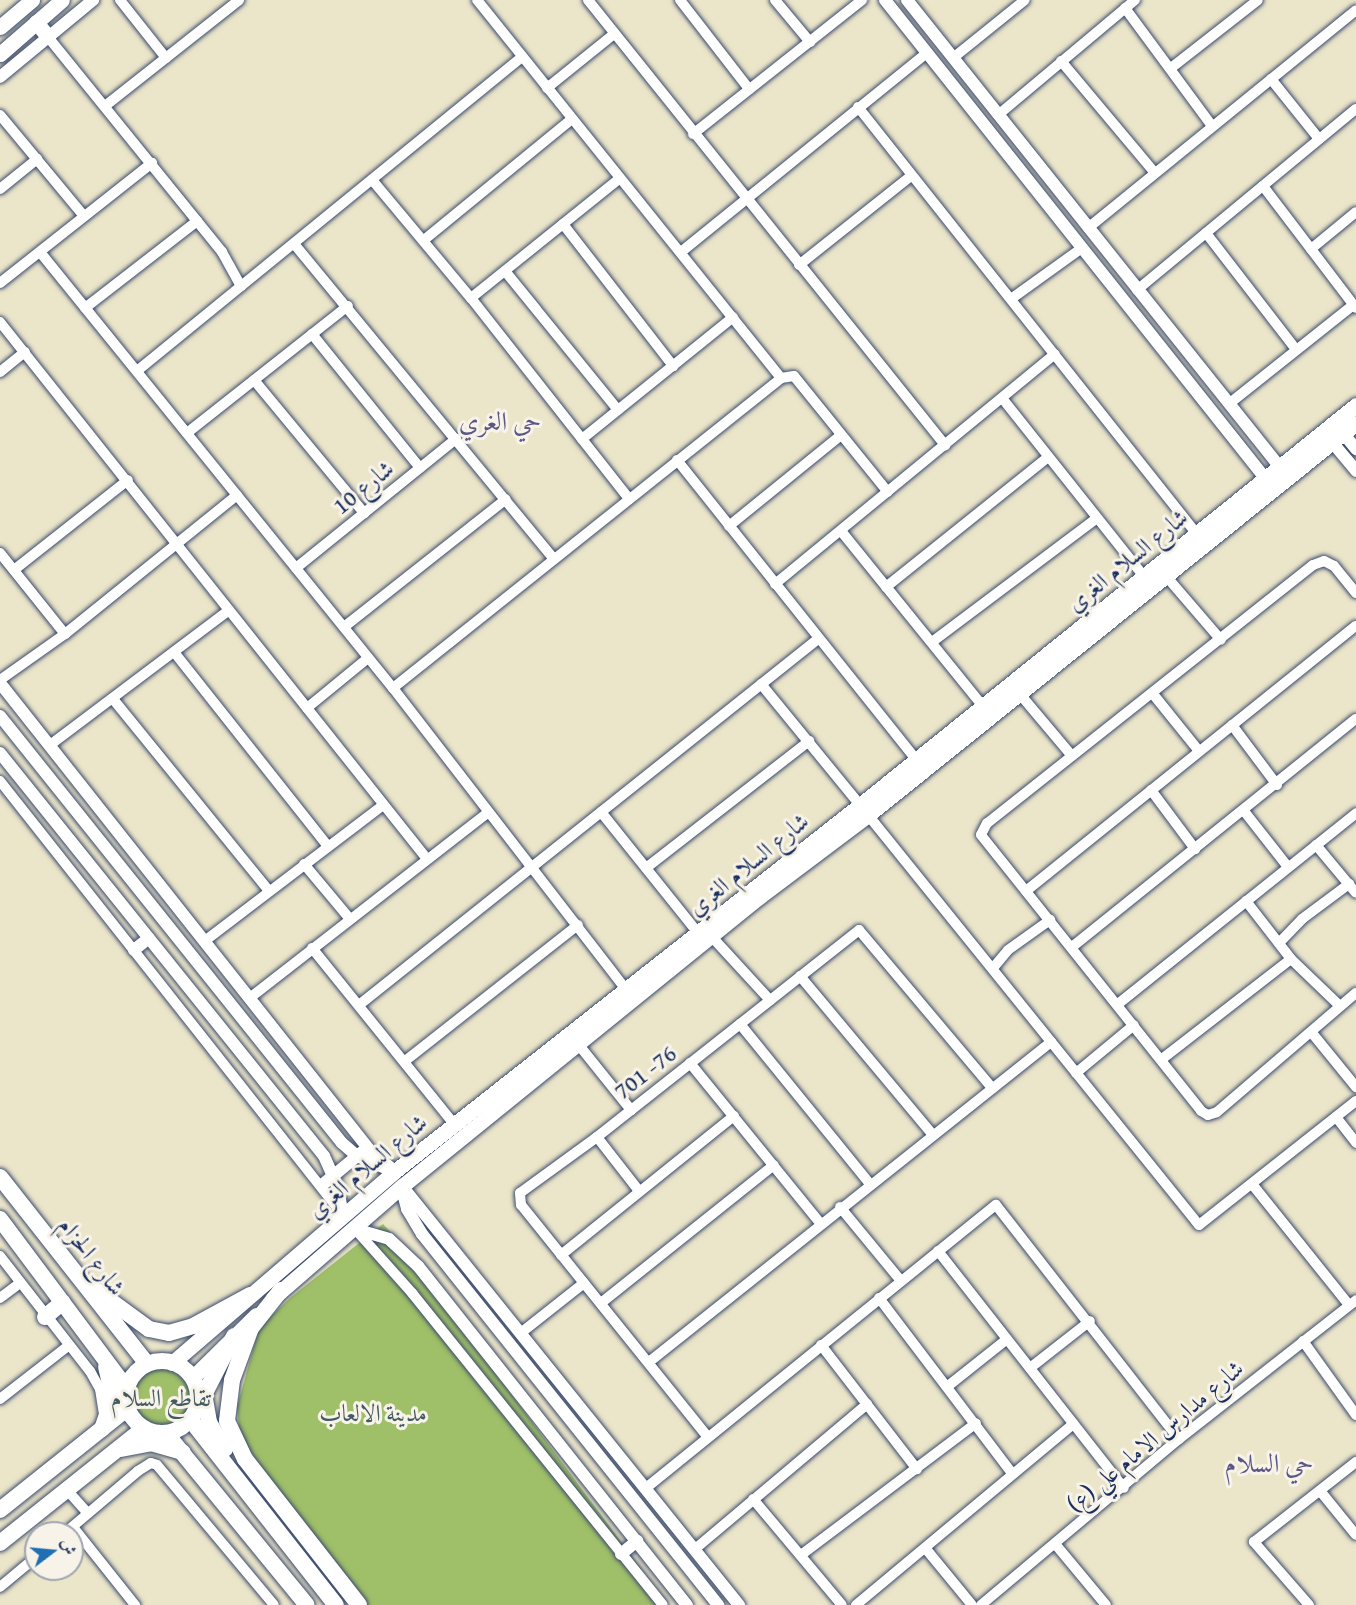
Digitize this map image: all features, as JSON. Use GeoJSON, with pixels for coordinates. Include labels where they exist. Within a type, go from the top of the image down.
{"type":"FeatureCollection","features":[{"type":"Feature","properties":{"kind":"main road"},"geometry":{"type":"LineString","coordinates":[[0,27],[32,0]]}},
{"type":"Feature","properties":{"kind":"main road"},"geometry":{"type":"LineString","coordinates":[[0,54],[62,0]]}},
{"type":"Feature","properties":{"kind":"main road"},"geometry":{"type":"LineString","coordinates":[[36,22],[48,37]]}},
{"type":"Feature","properties":{"kind":"main road","name":"شارع السلام الغري"},"geometry":{"type":"LineString","coordinates":[[172,1363],[343,1215],[454,1124],[552,1056],[578,1044],[756,893],[1019,693],[1143,575],[1356,405]]}},
{"type":"Feature","properties":{"kind":"main road","name":"شارع السلام الغري"},"geometry":{"type":"LineString","coordinates":[[864,810],[916,759],[982,705],[1166,576],[1356,423]]}},
{"type":"Feature","properties":{"kind":"main road","name":"شارع السلام الغري"},"geometry":{"type":"LineString","coordinates":[[192,1378],[281,1290],[355,1229],[626,990],[705,935]]}},
{"type":"Feature","properties":{"kind":"main road","name":"شارع الحزام"},"geometry":{"type":"LineString","coordinates":[[0,1178],[147,1364]]}},
{"type":"Feature","properties":{"kind":"main road"},"geometry":{"type":"LineString","coordinates":[[0,1219],[127,1389]]}},
{"type":"Feature","properties":{"kind":"main road"},"geometry":{"type":"LineString","coordinates":[[77,1276],[149,1329],[168,1333],[193,1326],[250,1295]]}},
{"type":"Feature","properties":{"kind":"main road"},"geometry":{"type":"LineString","coordinates":[[281,1290],[251,1328],[232,1380],[227,1420],[245,1460],[359,1605]]}},
{"type":"Feature","properties":{"kind":"main road"},"geometry":{"type":"LineString","coordinates":[[45,1317],[63,1302]]}},
{"type":"Feature","properties":{"kind":"main road"},"geometry":{"type":"LineString","coordinates":[[234,1336],[208,1380],[204,1395],[205,1410],[256,1505]]}},
{"type":"Feature","properties":{"kind":"main road"},"geometry":{"type":"LineString","coordinates":[[99,1350],[113,1387],[103,1426]]}},
{"type":"Feature","properties":{"kind":"main road"},"geometry":{"type":"LineString","coordinates":[[166,1433],[190,1419],[197,1398],[192,1378],[172,1363],[147,1364],[134,1374],[127,1389],[128,1408],[144,1428],[166,1433],[307,1605]]}},
{"type":"Feature","properties":{"kind":"main road"},"geometry":{"type":"LineString","coordinates":[[0,1510],[128,1408]]}},
{"type":"Feature","properties":{"kind":"main road"},"geometry":{"type":"LineString","coordinates":[[190,1419],[336,1605]]}},
{"type":"Feature","properties":{"kind":"main road"},"geometry":{"type":"LineString","coordinates":[[0,1543],[144,1428]]}},
{"type":"Feature","properties":{"kind":"main road"},"geometry":{"type":"LineString","coordinates":[[117,1450],[151,1443],[183,1452]]}},
{"type":"Feature","properties":{"kind":"street"},"geometry":{"type":"LineString","coordinates":[[0,77],[93,0]]}},
{"type":"Feature","properties":{"kind":"street"},"geometry":{"type":"LineString","coordinates":[[120,0],[166,58]]}},
{"type":"Feature","properties":{"kind":"street"},"geometry":{"type":"LineString","coordinates":[[105,106],[239,0]]}},
{"type":"Feature","properties":{"kind":"street"},"geometry":{"type":"LineString","coordinates":[[477,0],[781,378]]}},
{"type":"Feature","properties":{"kind":"street"},"geometry":{"type":"LineString","coordinates":[[588,0],[744,199],[945,445]]}},
{"type":"Feature","properties":{"kind":"street"},"geometry":{"type":"LineString","coordinates":[[680,0],[749,89]]}},
{"type":"Feature","properties":{"kind":"street"},"geometry":{"type":"LineString","coordinates":[[775,0],[810,42]]}},
{"type":"Feature","properties":{"kind":"street"},"geometry":{"type":"LineString","coordinates":[[693,134],[862,0]]}},
{"type":"Feature","properties":{"kind":"street"},"geometry":{"type":"LineString","coordinates":[[885,0],[1265,478]]}},
{"type":"Feature","properties":{"kind":"street"},"geometry":{"type":"LineString","coordinates":[[907,0],[1279,466]]}},
{"type":"Feature","properties":{"kind":"street"},"geometry":{"type":"LineString","coordinates":[[953,58],[1025,0]]}},
{"type":"Feature","properties":{"kind":"street"},"geometry":{"type":"LineString","coordinates":[[998,115],[1135,0]]}},
{"type":"Feature","properties":{"kind":"street"},"geometry":{"type":"LineString","coordinates":[[1171,68],[1258,0]]}},
{"type":"Feature","properties":{"kind":"street"},"geometry":{"type":"LineString","coordinates":[[1125,8],[1212,126]]}},
{"type":"Feature","properties":{"kind":"street"},"geometry":{"type":"LineString","coordinates":[[1088,228],[1356,10]]}},
{"type":"Feature","properties":{"kind":"street"},"geometry":{"type":"LineString","coordinates":[[547,88],[614,34]]}},
{"type":"Feature","properties":{"kind":"street"},"geometry":{"type":"LineString","coordinates":[[48,37],[197,221],[234,269],[241,286]]}},
{"type":"Feature","properties":{"kind":"street"},"geometry":{"type":"LineString","coordinates":[[681,252],[927,53]]}},
{"type":"Feature","properties":{"kind":"street"},"geometry":{"type":"LineString","coordinates":[[137,371],[295,245],[522,57]]}},
{"type":"Feature","properties":{"kind":"street"},"geometry":{"type":"LineString","coordinates":[[1061,61],[1155,173]]}},
{"type":"Feature","properties":{"kind":"street"},"geometry":{"type":"LineString","coordinates":[[1271,79],[1319,139]]}},
{"type":"Feature","properties":{"kind":"street"},"geometry":{"type":"LineString","coordinates":[[858,107],[1196,533]]}},
{"type":"Feature","properties":{"kind":"street"},"geometry":{"type":"LineString","coordinates":[[1137,290],[1356,109]]}},
{"type":"Feature","properties":{"kind":"street"},"geometry":{"type":"LineString","coordinates":[[0,115],[84,216]]}},
{"type":"Feature","properties":{"kind":"street"},"geometry":{"type":"LineString","coordinates":[[424,240],[572,119]]}},
{"type":"Feature","properties":{"kind":"street"},"geometry":{"type":"LineString","coordinates":[[0,189],[37,159]]}},
{"type":"Feature","properties":{"kind":"street"},"geometry":{"type":"LineString","coordinates":[[1023,171],[1036,161]]}},
{"type":"Feature","properties":{"kind":"street"},"geometry":{"type":"LineString","coordinates":[[0,283],[152,163]]}},
{"type":"Feature","properties":{"kind":"street"},"geometry":{"type":"LineString","coordinates":[[799,265],[912,175]]}},
{"type":"Feature","properties":{"kind":"street"},"geometry":{"type":"LineString","coordinates":[[471,298],[620,178]]}},
{"type":"Feature","properties":{"kind":"street"},"geometry":{"type":"LineString","coordinates":[[373,181],[471,298],[629,499]]}},
{"type":"Feature","properties":{"kind":"street"},"geometry":{"type":"LineString","coordinates":[[1230,403],[1295,348],[1354,307],[1263,186]]}},
{"type":"Feature","properties":{"kind":"street"},"geometry":{"type":"LineString","coordinates":[[1311,249],[1356,212]]}},
{"type":"Feature","properties":{"kind":"street"},"geometry":{"type":"LineString","coordinates":[[86,308],[197,221]]}},
{"type":"Feature","properties":{"kind":"street"},"geometry":{"type":"LineString","coordinates":[[563,224],[673,366]]}},
{"type":"Feature","properties":{"kind":"street"},"geometry":{"type":"LineString","coordinates":[[1206,233],[1295,348]]}},
{"type":"Feature","properties":{"kind":"street"},"geometry":{"type":"LineString","coordinates":[[295,245],[348,306],[554,559]]}},
{"type":"Feature","properties":{"kind":"street"},"geometry":{"type":"LineString","coordinates":[[1011,299],[1082,248]]}},
{"type":"Feature","properties":{"kind":"street"},"geometry":{"type":"LineString","coordinates":[[40,252],[393,688],[626,990]]}},
{"type":"Feature","properties":{"kind":"street"},"geometry":{"type":"LineString","coordinates":[[506,271],[618,410]]}},
{"type":"Feature","properties":{"kind":"street"},"geometry":{"type":"LineString","coordinates":[[187,433],[348,306]]}},
{"type":"Feature","properties":{"kind":"street"},"geometry":{"type":"LineString","coordinates":[[582,439],[733,317]]}},
{"type":"Feature","properties":{"kind":"street"},"geometry":{"type":"LineString","coordinates":[[0,321],[427,859]]}},
{"type":"Feature","properties":{"kind":"street"},"geometry":{"type":"LineString","coordinates":[[312,334],[420,468]]}},
{"type":"Feature","properties":{"kind":"street"},"geometry":{"type":"LineString","coordinates":[[0,372],[25,352]]}},
{"type":"Feature","properties":{"kind":"street"},"geometry":{"type":"LineString","coordinates":[[775,584],[1055,354]]}},
{"type":"Feature","properties":{"kind":"street"},"geometry":{"type":"LineString","coordinates":[[393,688],[781,378],[794,376],[888,492]]}},
{"type":"Feature","properties":{"kind":"street"},"geometry":{"type":"LineString","coordinates":[[254,380],[364,513]]}},
{"type":"Feature","properties":{"kind":"street"},"geometry":{"type":"LineString","coordinates":[[1002,398],[1143,575]]}},
{"type":"Feature","properties":{"kind":"street"},"geometry":{"type":"LineString","coordinates":[[729,526],[841,435]]}},
{"type":"Feature","properties":{"kind":"street"},"geometry":{"type":"LineString","coordinates":[[1337,438],[1356,449]]}},
{"type":"Feature","properties":{"kind":"street"},"geometry":{"type":"LineString","coordinates":[[1337,438],[1356,471]]}},
{"type":"Feature","properties":{"kind":"street","name":"شارع 10"},"geometry":{"type":"LineString","coordinates":[[296,568],[456,439]]}},
{"type":"Feature","properties":{"kind":"street"},"geometry":{"type":"LineString","coordinates":[[886,586],[1048,457]]}},
{"type":"Feature","properties":{"kind":"street"},"geometry":{"type":"LineString","coordinates":[[677,460],[916,759]]}},
{"type":"Feature","properties":{"kind":"street"},"geometry":{"type":"LineString","coordinates":[[14,570],[128,480]]}},
{"type":"Feature","properties":{"kind":"street"},"geometry":{"type":"LineString","coordinates":[[237,495],[65,634],[0,681],[251,997],[367,1148],[395,1171]]}},
{"type":"Feature","properties":{"kind":"street"},"geometry":{"type":"LineString","coordinates":[[344,627],[506,500]]}},
{"type":"Feature","properties":{"kind":"street"},"geometry":{"type":"LineString","coordinates":[[932,642],[1097,518]]}},
{"type":"Feature","properties":{"kind":"street"},"geometry":{"type":"LineString","coordinates":[[841,531],[982,705]]}},
{"type":"Feature","properties":{"kind":"street"},"geometry":{"type":"LineString","coordinates":[[0,553],[65,634]]}},
{"type":"Feature","properties":{"kind":"street"},"geometry":{"type":"LineString","coordinates":[[1356,593],[1334,566],[1324,561],[1313,565],[982,830],[985,841],[1118,1004],[1201,1111],[1208,1115],[1217,1112],[1356,993]]}},
{"type":"Feature","properties":{"kind":"street"},"geometry":{"type":"LineString","coordinates":[[1166,576],[1221,640]]}},
{"type":"Feature","properties":{"kind":"street"},"geometry":{"type":"LineString","coordinates":[[50,745],[229,610]]}},
{"type":"Feature","properties":{"kind":"street"},"geometry":{"type":"LineString","coordinates":[[1026,891],[1356,626]]}},
{"type":"Feature","properties":{"kind":"street"},"geometry":{"type":"LineString","coordinates":[[359,1005],[818,639]]}},
{"type":"Feature","properties":{"kind":"street"},"geometry":{"type":"LineString","coordinates":[[174,652],[328,846]]}},
{"type":"Feature","properties":{"kind":"street"},"geometry":{"type":"LineString","coordinates":[[307,708],[368,658]]}},
{"type":"Feature","properties":{"kind":"street"},"geometry":{"type":"LineString","coordinates":[[761,684],[1199,1225],[1356,1101]]}},
{"type":"Feature","properties":{"kind":"street"},"geometry":{"type":"LineString","coordinates":[[1019,693],[1072,756]]}},
{"type":"Feature","properties":{"kind":"street"},"geometry":{"type":"LineString","coordinates":[[1153,694],[1199,751]]}},
{"type":"Feature","properties":{"kind":"street"},"geometry":{"type":"LineString","coordinates":[[113,699],[269,891]]}},
{"type":"Feature","properties":{"kind":"street"},"geometry":{"type":"LineString","coordinates":[[0,716],[342,1143],[357,1156],[395,1171]]}},
{"type":"Feature","properties":{"kind":"street"},"geometry":{"type":"LineString","coordinates":[[1072,947],[1277,785],[1356,719]]}},
{"type":"Feature","properties":{"kind":"street"},"geometry":{"type":"LineString","coordinates":[[1232,725],[1277,785]]}},
{"type":"Feature","properties":{"kind":"street"},"geometry":{"type":"LineString","coordinates":[[646,868],[809,741]]}},
{"type":"Feature","properties":{"kind":"street"},"geometry":{"type":"LineString","coordinates":[[0,753],[324,1155],[334,1175],[343,1215]]}},
{"type":"Feature","properties":{"kind":"street"},"geometry":{"type":"LineString","coordinates":[[21,778],[35,778],[39,765]]}},
{"type":"Feature","properties":{"kind":"street"},"geometry":{"type":"LineString","coordinates":[[0,781],[322,1185],[343,1215]]}},
{"type":"Feature","properties":{"kind":"street"},"geometry":{"type":"LineString","coordinates":[[1151,790],[1195,849]]}},
{"type":"Feature","properties":{"kind":"street"},"geometry":{"type":"LineString","coordinates":[[44,807],[49,795],[64,795]]}},
{"type":"Feature","properties":{"kind":"street"},"geometry":{"type":"LineString","coordinates":[[206,940],[383,805]]}},
{"type":"Feature","properties":{"kind":"street"},"geometry":{"type":"LineString","coordinates":[[1244,811],[1288,867]]}},
{"type":"Feature","properties":{"kind":"street"},"geometry":{"type":"LineString","coordinates":[[251,997],[489,812]]}},
{"type":"Feature","properties":{"kind":"street"},"geometry":{"type":"LineString","coordinates":[[601,812],[705,935],[770,1000]]}},
{"type":"Feature","properties":{"kind":"street"},"geometry":{"type":"LineString","coordinates":[[1118,1004],[1356,813]]}},
{"type":"Feature","properties":{"kind":"street"},"geometry":{"type":"LineString","coordinates":[[1278,943],[1302,919],[1352,889],[1316,845]]}},
{"type":"Feature","properties":{"kind":"street"},"geometry":{"type":"LineString","coordinates":[[304,864],[350,919]]}},
{"type":"Feature","properties":{"kind":"street"},"geometry":{"type":"LineString","coordinates":[[1246,901],[1291,959],[1340,1006]]}},
{"type":"Feature","properties":{"kind":"street"},"geometry":{"type":"LineString","coordinates":[[167,924],[183,912]]}},
{"type":"Feature","properties":{"kind":"street"},"geometry":{"type":"LineString","coordinates":[[993,968],[1008,950],[1050,920]]}},
{"type":"Feature","properties":{"kind":"street"},"geometry":{"type":"LineString","coordinates":[[405,1060],[578,925]]}},
{"type":"Feature","properties":{"kind":"street","name":"701 -76"},"geometry":{"type":"LineString","coordinates":[[561,1255],[518,1201],[520,1193],[597,1137],[859,930],[992,1088]]}},
{"type":"Feature","properties":{"kind":"street"},"geometry":{"type":"LineString","coordinates":[[134,950],[149,938]]}},
{"type":"Feature","properties":{"kind":"street"},"geometry":{"type":"LineString","coordinates":[[312,948],[405,1060],[454,1124]]}},
{"type":"Feature","properties":{"kind":"street"},"geometry":{"type":"LineString","coordinates":[[1162,1059],[1291,959]]}},
{"type":"Feature","properties":{"kind":"street"},"geometry":{"type":"LineString","coordinates":[[800,976],[933,1135]]}},
{"type":"Feature","properties":{"kind":"street"},"geometry":{"type":"LineString","coordinates":[[740,1024],[870,1184]]}},
{"type":"Feature","properties":{"kind":"street"},"geometry":{"type":"LineString","coordinates":[[1076,1074],[1134,1025]]}},
{"type":"Feature","properties":{"kind":"street"},"geometry":{"type":"LineString","coordinates":[[1312,1033],[1356,1087]]}},
{"type":"Feature","properties":{"kind":"street"},"geometry":{"type":"LineString","coordinates":[[649,1362],[840,1207],[1051,1042]]}},
{"type":"Feature","properties":{"kind":"street"},"geometry":{"type":"LineString","coordinates":[[578,1044],[631,1110]]}},
{"type":"Feature","properties":{"kind":"street"},"geometry":{"type":"LineString","coordinates":[[690,1063],[821,1224]]}},
{"type":"Feature","properties":{"kind":"street"},"geometry":{"type":"LineString","coordinates":[[707,1436],[561,1255],[734,1116]]}},
{"type":"Feature","properties":{"kind":"street"},"geometry":{"type":"LineString","coordinates":[[1336,1117],[1356,1143]]}},
{"type":"Feature","properties":{"kind":"street"},"geometry":{"type":"LineString","coordinates":[[597,1137],[639,1191]]}},
{"type":"Feature","properties":{"kind":"street"},"geometry":{"type":"LineString","coordinates":[[322,1185],[367,1148]]}},
{"type":"Feature","properties":{"kind":"street"},"geometry":{"type":"LineString","coordinates":[[601,1303],[774,1165]]}},
{"type":"Feature","properties":{"kind":"street"},"geometry":{"type":"LineString","coordinates":[[1252,1184],[1353,1302]]}},
{"type":"Feature","properties":{"kind":"street"},"geometry":{"type":"LineString","coordinates":[[402,1186],[407,1209],[422,1234],[718,1605]]}},
{"type":"Feature","properties":{"kind":"street"},"geometry":{"type":"LineString","coordinates":[[402,1186],[522,1332],[739,1605]]}},
{"type":"Feature","properties":{"kind":"street"},"geometry":{"type":"LineString","coordinates":[[646,1488],[707,1436],[996,1205],[1090,1321],[1179,1439]]}},
{"type":"Feature","properties":{"kind":"street"},"geometry":{"type":"LineString","coordinates":[[840,1207],[900,1281]]}},
{"type":"Feature","properties":{"kind":"street"},"geometry":{"type":"LineString","coordinates":[[355,1229],[389,1239],[439,1294],[687,1605]]}},
{"type":"Feature","properties":{"kind":"street"},"geometry":{"type":"LineString","coordinates":[[355,1229],[412,1293],[663,1605]]}},
{"type":"Feature","properties":{"kind":"street"},"geometry":{"type":"LineString","coordinates":[[938,1251],[1124,1488]]}},
{"type":"Feature","properties":{"kind":"street"},"geometry":{"type":"LineString","coordinates":[[0,1256],[100,1389],[103,1426]]}},
{"type":"Feature","properties":{"kind":"street"},"geometry":{"type":"LineString","coordinates":[[439,1294],[444,1280],[457,1279]]}},
{"type":"Feature","properties":{"kind":"street"},"geometry":{"type":"LineString","coordinates":[[0,1298],[20,1282]]}},
{"type":"Feature","properties":{"kind":"street"},"geometry":{"type":"LineString","coordinates":[[522,1332],[584,1282]]}},
{"type":"Feature","properties":{"kind":"street"},"geometry":{"type":"LineString","coordinates":[[879,1298],[1012,1473]]}},
{"type":"Feature","properties":{"kind":"street","name":"شارع مدارس الامام علي (ع)"},"geometry":{"type":"LineString","coordinates":[[981,1605],[1124,1488],[1179,1439],[1353,1302]]}},
{"type":"Feature","properties":{"kind":"street"},"geometry":{"type":"LineString","coordinates":[[1030,1368],[1090,1321]]}},
{"type":"Feature","properties":{"kind":"street"},"geometry":{"type":"LineString","coordinates":[[948,1386],[1006,1339]]}},
{"type":"Feature","properties":{"kind":"street"},"geometry":{"type":"LineString","coordinates":[[1303,1341],[1356,1415]]}},
{"type":"Feature","properties":{"kind":"street"},"geometry":{"type":"LineString","coordinates":[[821,1345],[917,1469]]}},
{"type":"Feature","properties":{"kind":"street"},"geometry":{"type":"LineString","coordinates":[[0,1399],[68,1346]]}},
{"type":"Feature","properties":{"kind":"street"},"geometry":{"type":"LineString","coordinates":[[695,1549],[867,1404]]}},
{"type":"Feature","properties":{"kind":"street"},"geometry":{"type":"LineString","coordinates":[[801,1555],[976,1423]]}},
{"type":"Feature","properties":{"kind":"street"},"geometry":{"type":"LineString","coordinates":[[856,1605],[926,1549],[1012,1473],[1073,1424]]}},
{"type":"Feature","properties":{"kind":"street"},"geometry":{"type":"LineString","coordinates":[[1309,1605],[1254,1542],[1321,1492],[1356,1462]]}},
{"type":"Feature","properties":{"kind":"street"},"geometry":{"type":"LineString","coordinates":[[79,1521],[145,1466],[157,1465],[274,1605]]}},
{"type":"Feature","properties":{"kind":"street"},"geometry":{"type":"LineString","coordinates":[[67,1490],[88,1513]]}},
{"type":"Feature","properties":{"kind":"street"},"geometry":{"type":"LineString","coordinates":[[1321,1492],[1356,1535]]}},
{"type":"Feature","properties":{"kind":"street"},"geometry":{"type":"LineString","coordinates":[[753,1499],[842,1605]]}},
{"type":"Feature","properties":{"kind":"street"},"geometry":{"type":"LineString","coordinates":[[655,1526],[668,1516]]}},
{"type":"Feature","properties":{"kind":"street"},"geometry":{"type":"LineString","coordinates":[[621,1554],[637,1541]]}},
{"type":"Feature","properties":{"kind":"street"},"geometry":{"type":"LineString","coordinates":[[1056,1545],[1106,1605]]}},
{"type":"Feature","properties":{"kind":"street"},"geometry":{"type":"LineString","coordinates":[[84,1547],[135,1605]]}},
{"type":"Feature","properties":{"kind":"street"},"geometry":{"type":"LineString","coordinates":[[926,1549],[972,1605]]}},
{"type":"Feature","properties":{"kind":"street"},"geometry":{"type":"LineString","coordinates":[[0,1587],[24,1567]]}},
{"type":"Feature","properties":{"kind":"green space","name":"مدينة الالعاب"},"geometry":{"type":"Polygon","coordinates":[[[383,1224],[668,1605],[366,1605],[240,1438],[237,1407],[259,1328],[290,1298],[383,1224]]]}},
{"type":"Feature","properties":{"kind":"green space","name":"تقاطع السلام"},"geometry":{"type":"Polygon","coordinates":[[[155,1369],[167,1369],[182,1377],[190,1392],[190,1404],[182,1419],[167,1427],[155,1427],[140,1419],[132,1404],[132,1392],[140,1377],[155,1369]]]}},
{"type":"Feature","properties":{"kind":"district","name":"حي الغري"},"geometry":{"type":"Point","coordinates":[500,421]}},
{"type":"Feature","properties":{"kind":"district","name":"حي السلام"},"geometry":{"type":"Point","coordinates":[1269,1463]}}]}
